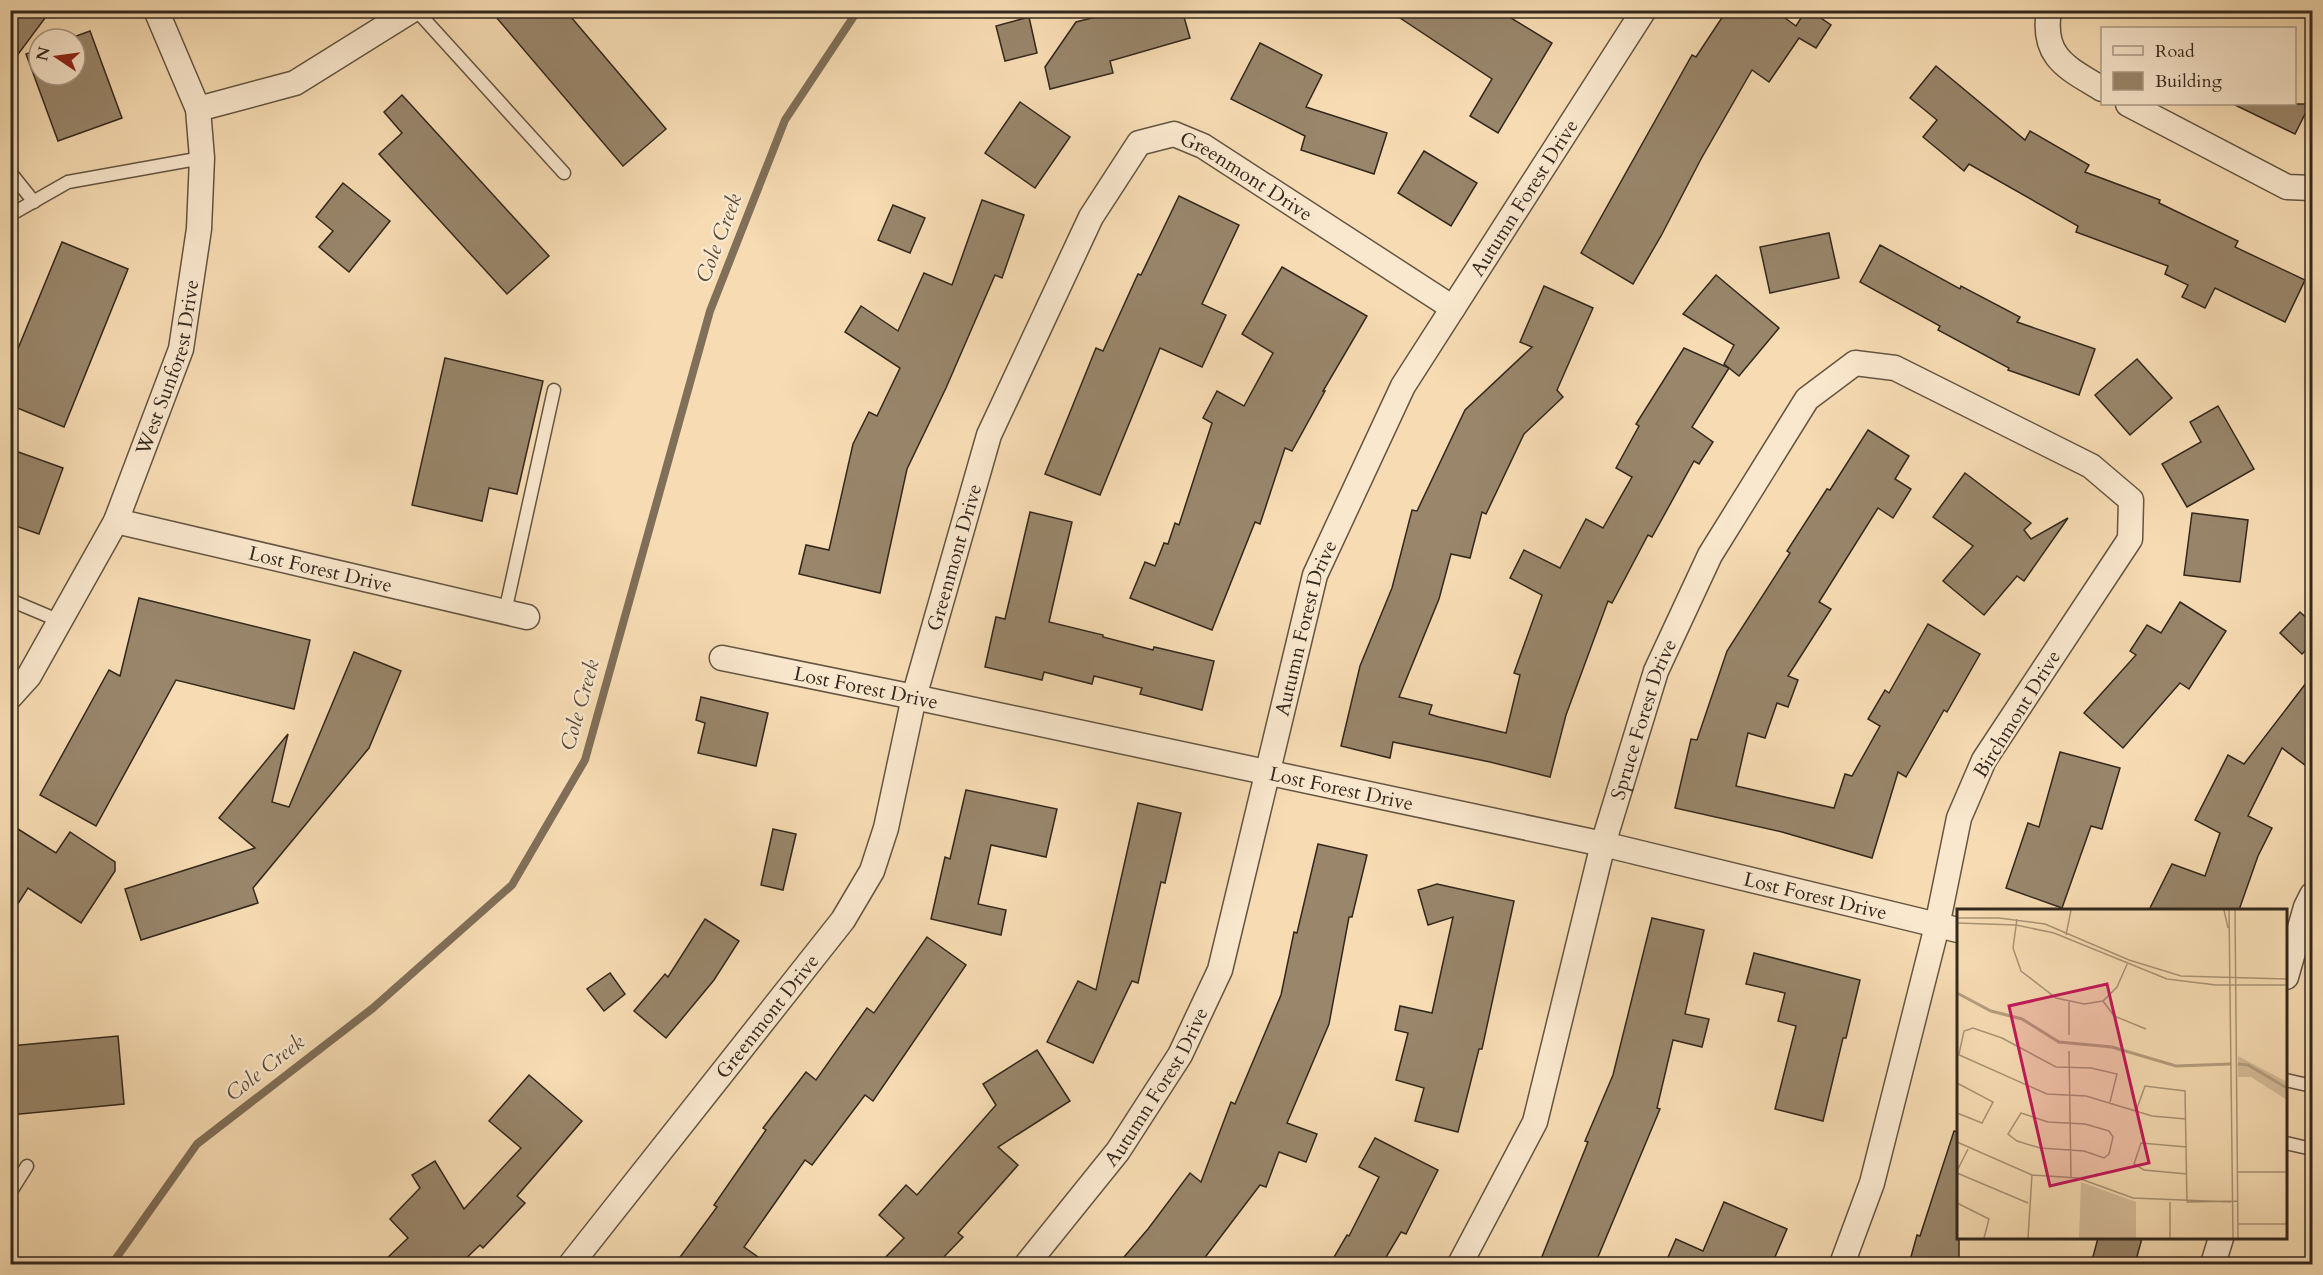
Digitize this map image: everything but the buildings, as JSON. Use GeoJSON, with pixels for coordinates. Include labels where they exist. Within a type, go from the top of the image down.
{"type":"FeatureCollection","features":[{"type":"Feature","properties":{"kind":"street","name":"West Sunforest Drive"},"geometry":{"type":"LineString","coordinates":[[10,697],[29,676],[116,521],[181,349],[199,229],[202,158],[198,109],[156,10]]}},
{"type":"Feature","properties":{"kind":"street"},"geometry":{"type":"LineString","coordinates":[[198,109],[295,83],[414,10]]}},
{"type":"Feature","properties":{"kind":"street"},"geometry":{"type":"LineString","coordinates":[[2049,10],[2049,41],[2062,64],[2101,88]]}},
{"type":"Feature","properties":{"kind":"street","name":"Autumn Forest Drive"},"geometry":{"type":"LineString","coordinates":[[1027,1264],[1118,1151],[1180,1055],[1220,970],[1315,575],[1403,386],[1639,12]]}},
{"type":"Feature","properties":{"kind":"street"},"geometry":{"type":"LineString","coordinates":[[2130,105],[2287,187],[2313,188]]}},
{"type":"Feature","properties":{"kind":"street","name":"Greenmont Drive"},"geometry":{"type":"LineString","coordinates":[[571,1264],[843,920],[872,871],[886,828],[914,697],[989,435],[1091,217],[1139,143],[1174,134],[1203,146],[1453,308]]}},
{"type":"Feature","properties":{"kind":"street","name":"Spruce Forest Drive"},"geometry":{"type":"LineString","coordinates":[[1460,1264],[1535,1122],[1603,844],[1661,660],[1710,555],[1807,399],[1855,363],[1894,368],[1999,420]]}},
{"type":"Feature","properties":{"kind":"street","name":"Birchmont Drive"},"geometry":{"type":"LineString","coordinates":[[1842,1264],[1872,1183],[1948,928],[1959,818],[1984,760],[2130,539],[2131,500],[2091,466],[1999,420]]}},
{"type":"Feature","properties":{"kind":"street","name":"Lost Forest Drive"},"geometry":{"type":"LineString","coordinates":[[116,521],[516,614]]}},
{"type":"Feature","properties":{"kind":"street","name":"Lost Forest Drive"},"geometry":{"type":"LineString","coordinates":[[722,658],[1603,844],[1948,928]]}},
{"type":"Feature","properties":{"kind":"street"},"geometry":{"type":"LineString","coordinates":[[2287,974],[2308,920],[2313,895]]}},
{"type":"Feature","properties":{"kind":"street"},"geometry":{"type":"LineString","coordinates":[[2213,1264],[2221,1239]]}},
{"type":"Feature","properties":{"kind":"lane"},"geometry":{"type":"LineString","coordinates":[[414,10],[564,173]]}},
{"type":"Feature","properties":{"kind":"lane"},"geometry":{"type":"LineString","coordinates":[[10,215],[68,182],[202,158]]}},
{"type":"Feature","properties":{"kind":"lane"},"geometry":{"type":"LineString","coordinates":[[10,172],[34,202]]}},
{"type":"Feature","properties":{"kind":"lane"},"geometry":{"type":"LineString","coordinates":[[516,614],[554,390]]}},
{"type":"Feature","properties":{"kind":"lane"},"geometry":{"type":"LineString","coordinates":[[10,600],[60,621]]}},
{"type":"Feature","properties":{"kind":"lane"},"geometry":{"type":"LineString","coordinates":[[2287,1080],[2313,1086]]}},
{"type":"Feature","properties":{"kind":"lane"},"geometry":{"type":"LineString","coordinates":[[2287,1143],[2313,1149]]}},
{"type":"Feature","properties":{"kind":"lane"},"geometry":{"type":"LineString","coordinates":[[10,1193],[27,1166]]}},
{"type":"Feature","properties":{"kind":"waterway","name":"Cole Creek"},"geometry":{"type":"LineString","coordinates":[[112,1264],[197,1144],[373,1008],[512,885],[585,760],[710,311],[785,120],[858,10]]}}]}
